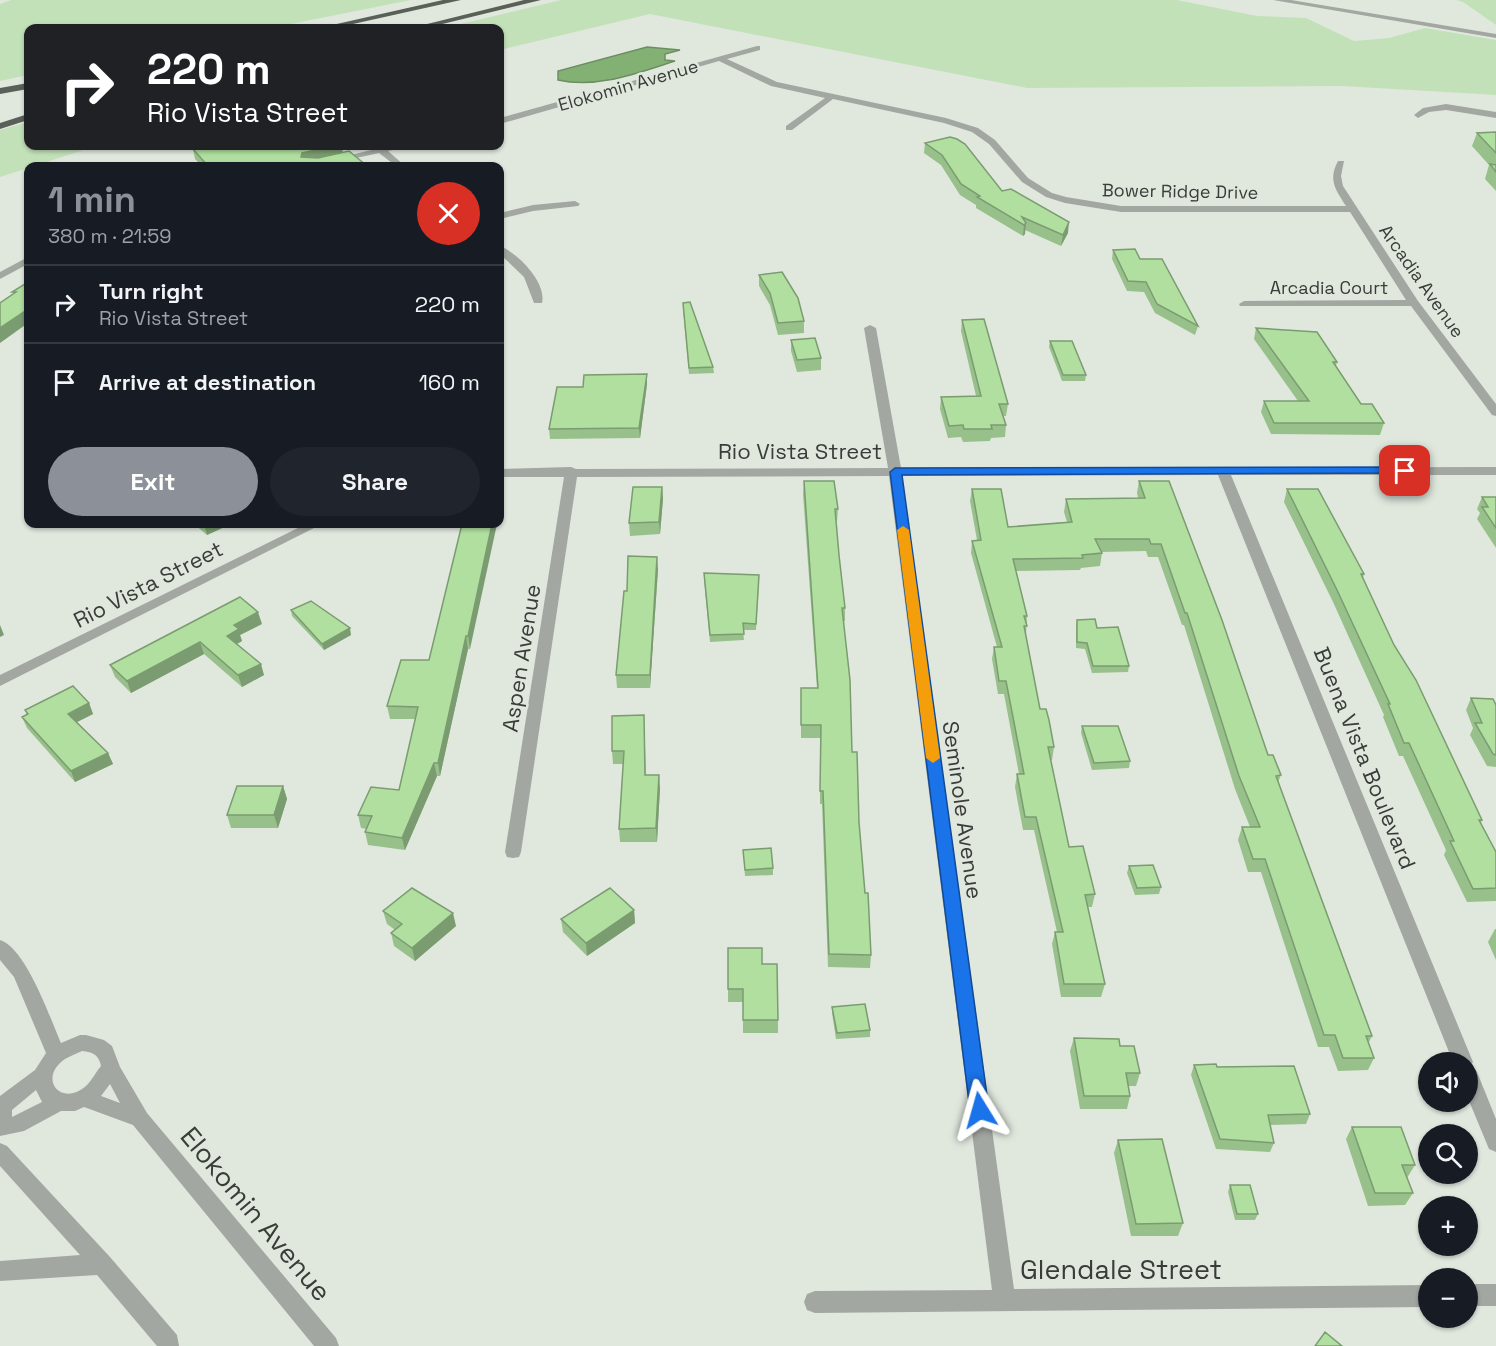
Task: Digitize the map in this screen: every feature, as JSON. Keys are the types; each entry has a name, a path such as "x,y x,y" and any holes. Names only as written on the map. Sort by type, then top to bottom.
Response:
{"highway":[{"path":"429,6 444,0"},
{"path":"343,24 456,0"},
{"path":"433,24 537,0"},
{"path":"0,91 24,87"},
{"path":"0,113 24,109"},
{"path":"0,126 24,118"}],"street":[{"path":"1277,0 1496,36"},
{"name":"Elokomin Avenue","path":"504,120 757,48"},
{"name":"Bower Ridge Drive","path":"720,59 774,84 946,121 975,130 993,142 1025,180 1035,188 1084,205 1121,209 1354,209"},
{"path":"789,128 831,97"},
{"path":"1418,115 1440,107 1496,115"},
{"path":"328,162 381,150 396,162"},
{"name":"Arcadia Avenue","path":"1341,163 1336,181 1414,303 1496,412"},
{"path":"504,215 533,208 575,204"},
{"path":"504,253 530,276 534,282 538,300"},
{"path":"0,276 24,262"},
{"name":"Arcadia Court","path":"1244,304 1414,303"},
{"name":"Seminole Avenue","path":"870,328 895,472 1004,1299"},
{"name":"Aspen Avenue","path":"513,852 571,471"},
{"name":"Buena Vista Boulevard","path":"1222,471 1459,1052"},
{"name":"Rio Vista Street","path":"504,473 1496,471"},
{"name":"Rio Vista Street","path":"0,681 307,528"},
{"path":"0,947 21,973 56,1052"},
{"path":"91,1043 101,1046 107,1053 111,1068 103,1081 83,1098 58,1103 18,1125 1,1126 2,1106 36,1078 39,1069 56,1052 67,1046 91,1043"},
{"name":"Elokomin Avenue","path":"111,1068 140,1119 328,1346"},
{"path":"36,1078 41,1095 58,1103"},
{"path":"83,1098 140,1119"},
{"path":"1478,1099 1496,1143"},
{"path":"0,1152 102,1264 169,1343"},
{"path":"0,1271 102,1264"},
{"path":"1478,1295 1496,1295"},
{"name":"Glendale Street","path":"815,1302 1418,1296"}],"shaded area":[{"path":"11,0 411,0 291,24 24,24 24,76 0,81 0,4"},
{"path":"561,0 1177,0 1257,16 1306,18 1354,41 1389,38 1425,28 1496,40 1496,95 1342,86 1027,88 650,14 504,49 504,24 461,24"},
{"path":"1456,0 1496,0 1496,25 1463,2"},
{"path":"647,47 680,50 665,54 665,60 675,61 617,78 587,83 558,80 558,71"},
{"path":"24,123 24,150 84,150 46,162 24,162 24,169 0,177 0,130"}],"building":[{"path":"1496,132 1496,153 1477,133"},
{"path":"950,137 965,144 1002,191 1011,189 1069,222 1063,235 1022,217 1026,223 1024,225 977,197 980,196 961,184 942,155 925,143"},
{"path":"194,150 316,150 302,153 301,157 318,158 349,151 362,162 204,162"},
{"path":"1135,249 1140,259 1162,259 1198,326 1157,304 1146,282 1128,281 1113,250"},
{"path":"782,272 798,298 804,321 778,323 770,293 759,275"},
{"path":"24,284 24,312 0,328 0,303 16,292 12,292"},
{"path":"690,302 713,367 689,368 683,303"},
{"path":"984,319 1008,404 999,404 1006,425 991,425 992,429 964,429 963,425 949,426 941,397 981,396 962,320"},
{"path":"1256,328 1317,332 1337,362 1333,362 1361,404 1372,404 1384,423 1274,423 1264,401 1309,401"},
{"path":"815,338 821,358 797,360 791,340"},
{"path":"1050,341 1072,341 1086,375 1063,375"},
{"path":"647,374 639,428 549,429 557,387 583,387 584,375"},
{"path":"804,481 834,481 838,509 835,509 845,608 842,608 850,680 852,752 857,752 859,822 865,893 868,893 871,955 829,954 823,791 820,791 821,725 801,725 801,688 818,688"},
{"path":"1139,481 1169,481 1222,620 1268,755 1273,755 1281,775 1276,776 1372,1036 1366,1036 1374,1058 1343,1058 1335,1035 1324,1035 1265,859 1253,859 1242,827 1260,827 1239,776 1187,613 1185,613 1161,544 1151,544 1149,539 1095,539 1102,553 1082,555 1083,558 1013,559 1027,616 1024,616 1027,626 1024,626 1040,709 1046,709 1049,720 1054,747 1048,747 1069,847 1083,846 1095,894 1085,895 1105,984 1064,984 1055,932 1063,932 1036,817 1025,817 1017,774 1024,774 1006,681 999,681 994,647 1002,647 972,541 981,540 972,489 1001,489 1008,527 1072,522 1066,499 1145,498"},
{"path":"633,487 662,487 659,522 629,523"},
{"path":"1287,489 1318,489 1364,574 1361,574 1394,645 1416,680 1482,820 1479,820 1496,852 1496,888 1473,889 1450,841 1454,841 1409,743 1404,743 1388,704 1390,704"},
{"path":"1482,497 1496,497 1496,528 1482,507 1488,507"},
{"path":"461,528 491,528 438,763 434,763 402,838 365,832 372,816 358,815 371,787 399,790 418,707 387,706 401,660 429,660"},
{"path":"628,556 657,557 650,675 616,675 624,591 627,591"},
{"path":"704,573 759,575 756,624 743,623 744,634 710,635"},
{"path":"240,597 258,612 234,625 239,629 227,636 261,664 238,675 200,642 127,681 110,665"},
{"path":"311,601 350,628 322,644 291,610"},
{"path":"1095,619 1097,628 1118,627 1129,666 1093,666 1087,643 1077,642 1077,620"},
{"path":"73,686 89,703 68,714 108,753 71,771 22,717 28,714 25,710"},
{"path":"1471,698 1493,699 1496,705 1496,755 1493,754 1475,723 1482,723"},
{"path":"644,715 645,775 659,775 656,828 619,829 624,751 612,751 612,716"},
{"path":"1082,726 1118,726 1130,761 1094,763"},
{"path":"237,786 283,786 274,815 227,815"},
{"path":"771,848 773,868 745,870 743,850"},
{"path":"1153,865 1161,887 1137,888 1129,866"},
{"path":"412,888 453,913 412,948 391,933 402,924 383,911"},
{"path":"610,888 634,910 586,943 561,919"},
{"path":"728,948 762,948 762,964 777,964 778,1020 743,1020 743,989 728,989"},
{"path":"865,1004 870,1030 837,1033 832,1007"},
{"path":"1074,1038 1119,1039 1120,1046 1134,1046 1140,1073 1126,1073 1130,1096 1084,1096"},
{"path":"1216,1064 1217,1067 1294,1066 1310,1114 1268,1115 1274,1143 1220,1139 1194,1065"},
{"path":"1352,1127 1401,1127 1415,1165 1402,1165 1413,1193 1375,1193"},
{"path":"1162,1139 1183,1223 1136,1224 1118,1140"},
{"path":"1230,1185 1250,1185 1258,1214 1237,1214"},
{"path":"1325,1332 1342,1346 1315,1346"}],"slow traffic":[{"path":"903,530 933,758"}],"route":[{"path":"980,1110 895,472 1405,471"}]}
